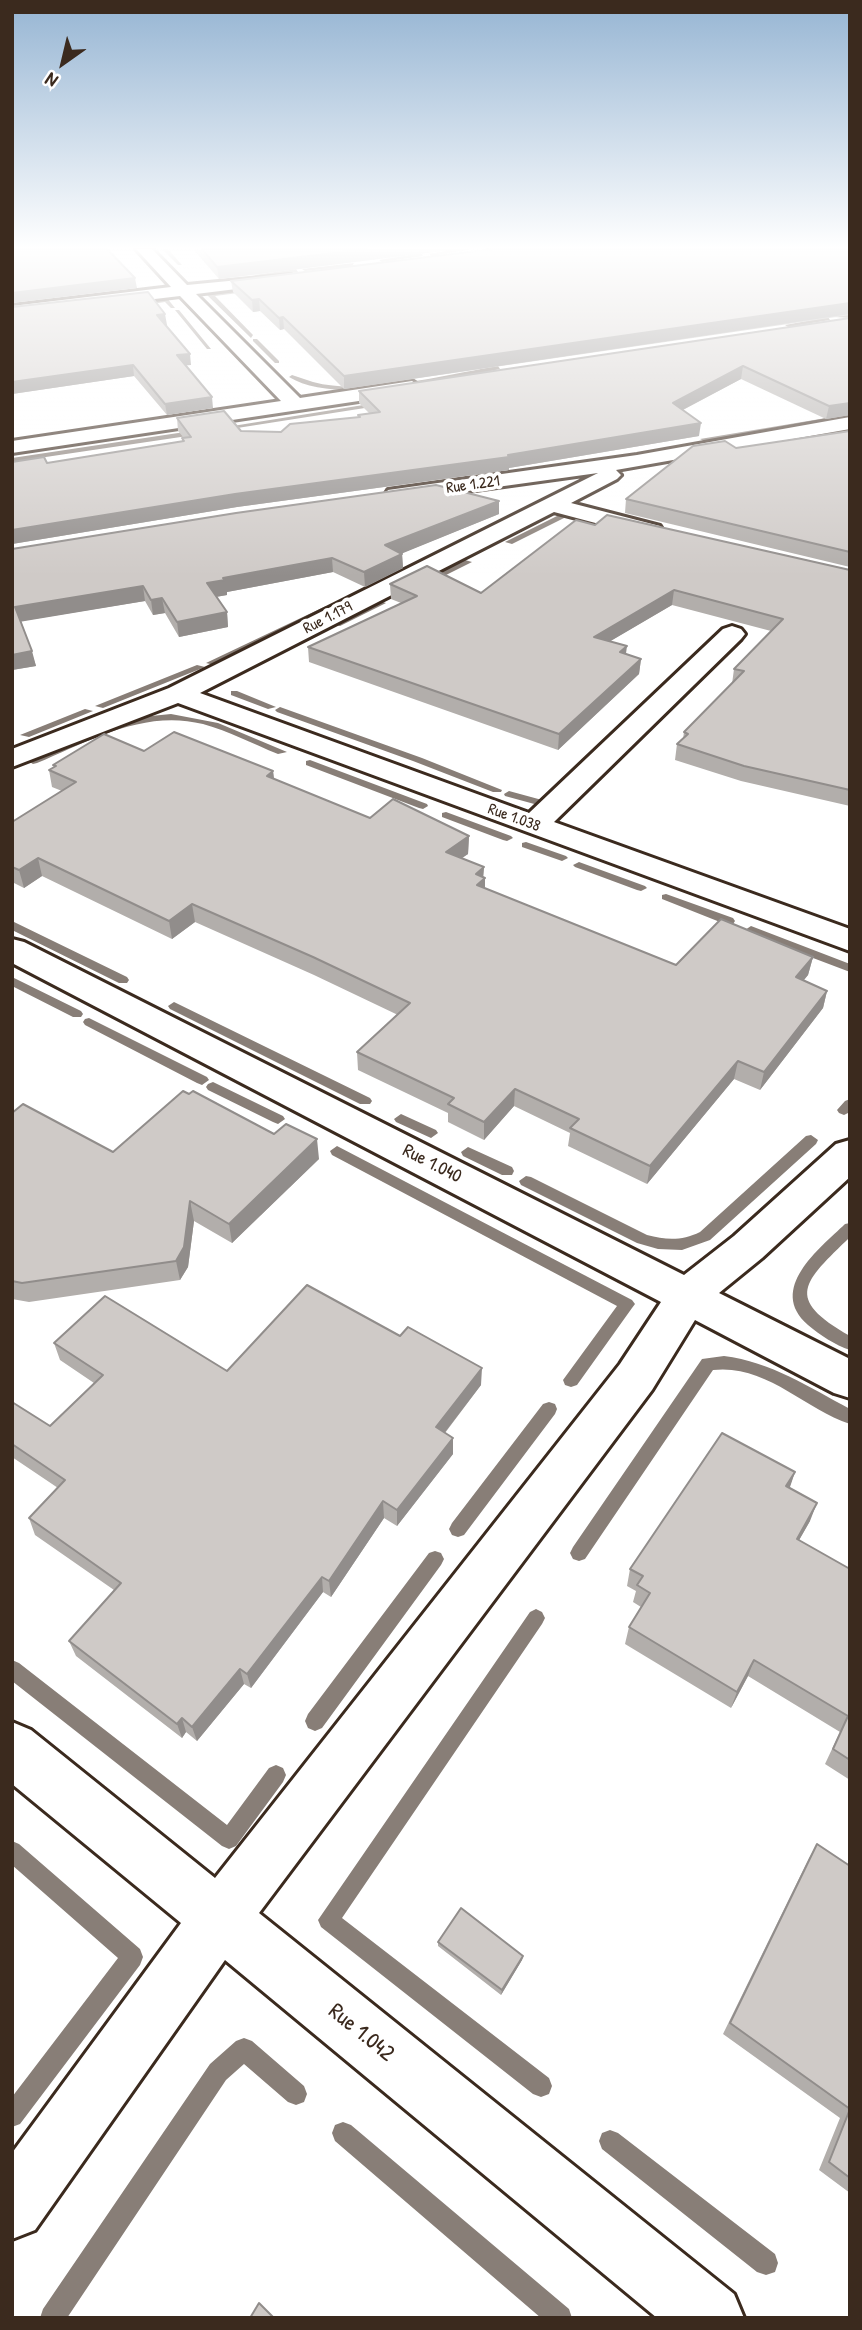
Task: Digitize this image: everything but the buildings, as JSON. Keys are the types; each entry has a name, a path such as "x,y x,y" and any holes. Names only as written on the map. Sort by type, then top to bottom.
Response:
{"street":[{"path":"250,358 295,404"},
{"path":"12,447 432,384"},
{"name":"Rue 1.221","path":"375,498 637,461 850,423"},
{"name":"Rue 1.179","path":"12,759 178,694 637,461"},
{"path":"553,505 671,536"},
{"path":"533,825 732,634"},
{"name":"Rue 1.038","path":"178,694 850,941"},
{"name":"Rue 1.040","path":"12,949 850,1380"},
{"path":"12,2207 220,1918 636,1377 688,1295 748,1247 850,1154"},
{"name":"Rue 1.042","path":"12,1749 710,2318"}],"waterway":[{"path":"273,358 277,362"},
{"path":"292,377 337,388 364,388 498,368"},
{"path":"335,411 382,404"},
{"path":"218,429 334,411"},
{"path":"704,439 850,416"},
{"path":"12,460 198,432"},
{"path":"509,542 562,517"},
{"path":"433,578 468,562"},
{"path":"337,624 382,603"},
{"path":"211,663 329,608"},
{"path":"100,706 200,667"},
{"path":"234,693 271,707"},
{"path":"280,710 412,758"},
{"path":"25,735 88,711"},
{"path":"33,761 110,729 171,717 214,725 282,752"},
{"path":"418,760 497,790"},
{"path":"310,763 423,806"},
{"path":"509,794 538,802"},
{"path":"446,815 507,838"},
{"path":"526,845 562,858"},
{"path":"579,865 641,888"},
{"path":"666,897 729,921"},
{"path":"12,925 123,980"},
{"path":"751,930 850,968"},
{"path":"12,981 77,1014"},
{"path":"174,1006 365,1101"},
{"path":"89,1022 202,1080"},
{"path":"213,1087 278,1119"},
{"path":"844,1110 850,1104"},
{"path":"401,1119 431,1133"},
{"path":"526,1181 642,1239 666,1245 690,1243 705,1236 811,1140"},
{"path":"337,1151 627,1304 571,1380"},
{"path":"468,1152 507,1171"},
{"path":"850,1228 817,1261 806,1275 800,1289 800,1302 808,1315 824,1329 850,1344"},
{"path":"579,1553 708,1364 724,1362 761,1370 850,1417"},
{"path":"458,1529 549,1409"},
{"path":"315,1721 435,1559"},
{"path":"536,1618 328,1920 541,2086"},
{"path":"12,1669 229,1839 276,1775"},
{"path":"12,1851 132,1957 12,2116"},
{"path":"52,2318 218,2072 244,2049 296,2094"},
{"path":"343,2133 560,2318"},
{"path":"610,2141 766,2263"}]}
